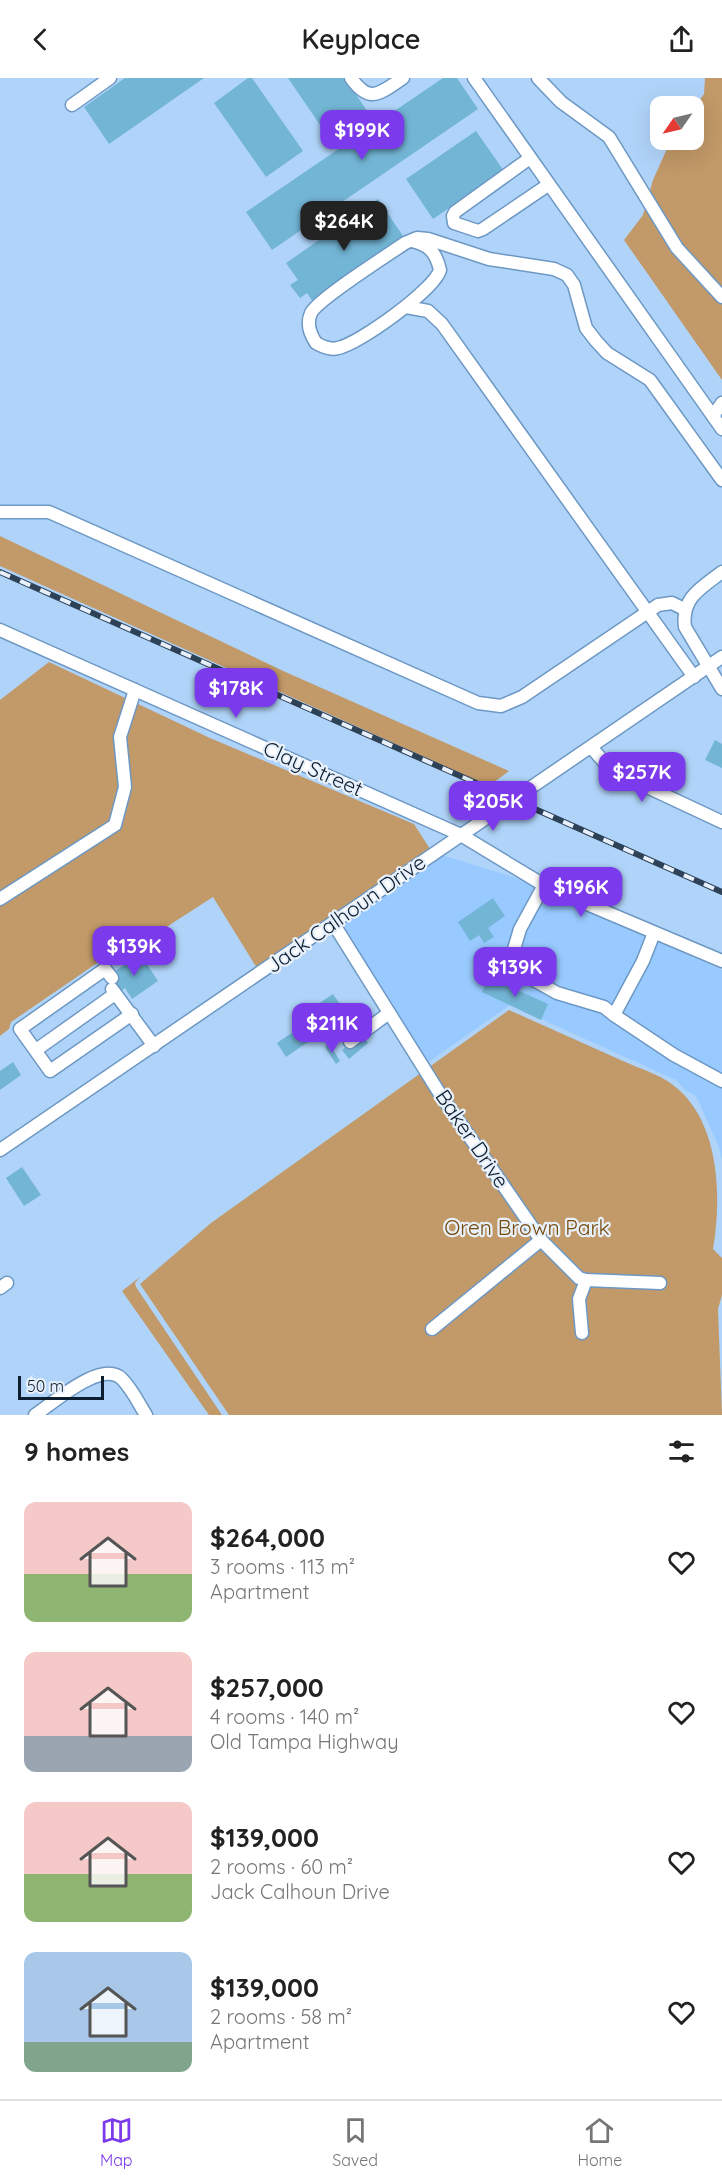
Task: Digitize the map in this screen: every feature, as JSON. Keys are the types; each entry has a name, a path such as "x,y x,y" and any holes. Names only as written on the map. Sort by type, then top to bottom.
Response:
{"street":[{"path":"72,105 110,78"},
{"path":"351,78 361,91 370,95 379,94 403,78"},
{"path":"474,78 722,429"},
{"path":"538,78 561,102 609,137 677,249 722,297"},
{"path":"530,158 455,212 454,223 478,231 483,229 548,185"},
{"path":"412,241 429,248 434,253 440,270 435,281 406,307 338,349 316,344 309,332 309,321 318,304 412,241 428,239 489,259 554,269 567,275 574,285 586,328 596,341 607,353 650,380 722,480"},
{"path":"406,307 428,311 442,324 694,677"},
{"path":"713,416 722,403"},
{"path":"0,512 49,512 478,703 501,706 522,697 665,603 684,609"},
{"path":"722,572 694,593 684,609 685,627 722,689"},
{"name":"Clay Street","path":"0,630 460,835 544,885 722,961"},
{"name":"Jack Calhoun Drive","path":"0,1150 722,657"},
{"path":"0,899 115,825 125,787 120,737 135,690"},
{"path":"591,747 611,770 722,822"},
{"path":"544,885 520,929 509,966 557,993 604,1007 674,1055 722,1081"},
{"name":"Baker Drive","path":"333,923 440,1094 541,1240 579,1278 585,1281"},
{"path":"614,1015 654,933"},
{"path":"112,978 105,969 20,1029 50,1071 123,1001"},
{"path":"98,973 123,1001 154,1046"},
{"path":"36,1050 123,1001"},
{"path":"350,1042 389,1013"},
{"path":"432,1329 541,1240"},
{"path":"582,1334 579,1299 585,1281 660,1283"},
{"path":"35,1415 89,1378 105,1372 121,1378 146,1415"}],"shaded area":[{"path":"442,855 513,877 722,970 722,1160 719,1147 696,1096 686,1091 676,1080 510,1005 427,1063 337,927"}],"green space":[{"path":"705,78 722,78 722,380 624,240 643,215 653,180 666,150 704,150"},
{"path":"0,536 281,670 509,771 489,786 0,566"},
{"path":"49,662 210,738 414,824 430,849 257,968 213,897 151,937 146,933 141,933 11,1022 9,1029 0,1036 0,700"},
{"name":"Oren Brown Park","path":"509,1010 661,1078 673,1085 689,1100 700,1118 709,1139 717,1183 713,1249 722,1258 722,1295 718,1309 722,1415 229,1415 140,1284 211,1223"},
{"path":"140,1277 135,1283 136,1287 222,1415 209,1415 122,1291"}],"building":[{"path":"125,78 204,78 109,144 84,107"},
{"path":"248,78 252,78 303,151 266,177 214,103"},
{"path":"288,78 345,78 371,117 333,144"},
{"path":"443,78 457,78 478,109 272,250 246,212"},
{"path":"476,131 504,171 433,219 406,179"},
{"path":"378,199 405,239 313,302 307,293 300,298 290,285 298,280 286,263"},
{"path":"715,740 722,744 722,768 705,760"},
{"path":"493,898 505,916 488,928 494,937 484,943 479,935 470,941 458,922"},
{"path":"140,954 158,981 132,999 125,988 118,993 109,980 114,972"},
{"path":"489,977 548,1004 541,1020 482,992"},
{"path":"333,994 344,1010 326,1022 315,1006"},
{"path":"299,1028 308,1042 286,1057 277,1043"},
{"path":"363,1035 368,1043 349,1059 342,1050"},
{"path":"329,1043 340,1061 336,1064 325,1047"},
{"path":"13,1062 21,1075 0,1090 0,1071"},
{"path":"22,1167 41,1195 24,1206 6,1178"}],"railway":[{"path":"0,572 722,892"}]}
